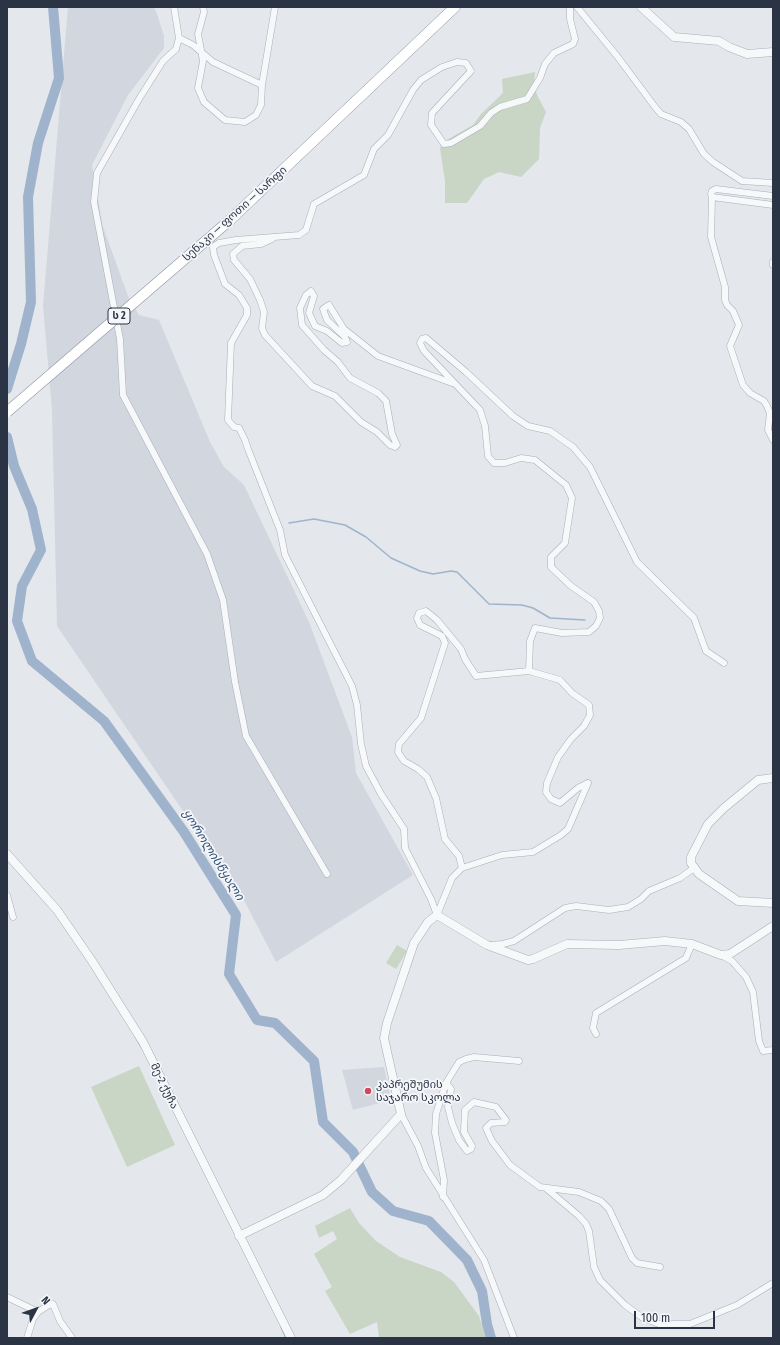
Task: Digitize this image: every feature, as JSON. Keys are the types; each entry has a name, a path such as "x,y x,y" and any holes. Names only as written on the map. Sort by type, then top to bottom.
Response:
{"highway":[{"name":"სენაკი — ფოთი — სარფი","path":"7,412 230,220 420,42 455,7"}],"street":[{"path":"174,7 180,38 176,49 163,61 139,99 98,173 94,202 120,339 123,396 209,560 223,600 235,682 246,736 327,874"},
{"path":"203,7 204,12 198,34 203,61 198,88 204,102 225,120 245,122 256,115 261,105 262,85 275,7"},
{"path":"570,7 570,19 575,39 573,44 554,53 545,64 540,78 527,99 500,107 491,113 480,126 452,143 444,144 431,125 432,113 470,71 466,63 457,62 442,67 420,80 388,135 374,149 364,175 314,204 306,230 300,235 236,240 219,243 213,247 214,255 225,284 239,296 247,308 247,315 231,343 228,420 234,427 239,428 245,440 280,530 285,555 352,686 357,704 361,744 366,766 381,794 404,829 405,848 431,899 437,915 487,945 528,960 567,944 620,945 665,941 692,944 721,955 732,961 746,978 753,992 759,1041 763,1051 773,1050"},
{"path":"577,7 617,56 661,114 680,122 689,129 704,154 713,162 742,181 773,183"},
{"path":"641,7 674,37 719,40 729,47 747,54 773,52"},
{"path":"180,38 213,62 262,85"},
{"path":"773,196 716,189 712,191 710,237 725,287 724,300 733,311 739,325 730,346 743,385 750,393 764,401 767,406 770,413 768,430 773,440"},
{"path":"712,197 773,205"},
{"path":"275,237 261,244 242,246 233,254 234,260 250,279 260,300 264,312 262,328 265,335 312,386 335,396 361,422 377,432 390,445 397,445 392,434 386,401 378,393 350,378 338,362 324,350 302,325 300,308 306,295 311,292 314,296 309,312 315,326 327,331 342,343 347,342 345,337 327,320 323,309 329,305 344,329 378,356 453,383"},
{"path":"529,671 530,641 535,628 562,633 588,632 596,626 600,618 599,611 594,602 565,581 551,567 551,557 565,543 572,498 566,485 535,460 521,458 505,463 494,463 488,456 485,426 480,410 424,351 420,343 426,338 466,372 513,416 528,426 550,431 573,447 590,467 636,562 694,618 706,651 724,663"},
{"path":"462,868 459,856 445,839 436,798 427,777 418,769 404,761 398,752 399,744 421,718 445,643 442,636 420,626 417,618 419,613 426,611 437,620 461,649 465,659 476,676 529,671 560,680 572,694 589,705 590,715 584,726 571,739 558,757 547,783 546,792 551,799 560,803 578,788 588,783 568,829 557,838 533,852 502,854 462,868 452,878 437,915 428,922 414,943 398,995 387,1023 384,1038 385,1049 401,1114 418,1146 426,1168 484,1260 514,1338"},
{"path":"773,778 758,780 724,808 708,824 691,857 691,862 699,874 708,882 738,901 773,903"},
{"name":"მე-2 ქუჩა","path":"8,856 56,910 92,961 143,1042 291,1338"},
{"path":"487,945 503,944 514,941 565,908 576,906 609,910 628,906 641,899 649,891 680,878 694,868"},
{"path":"7,895 13,916"},
{"path":"721,955 730,954 773,926"},
{"path":"596,1034 593,1028 596,1013 686,958 692,944"},
{"path":"443,1197 444,1180 435,1133 436,1114 446,1083 459,1062 466,1058 474,1057 519,1061"},
{"path":"446,1083 451,1089 448,1107 452,1123 459,1140 467,1151 471,1149 472,1146 464,1132 465,1110 474,1102 496,1106 506,1120 504,1122 491,1122 487,1125 492,1141 510,1165 523,1176 547,1189 579,1216 586,1224 589,1231 594,1267 600,1280 625,1305 643,1318 659,1324 690,1324 737,1305 773,1283"},
{"path":"239,1236 322,1195 341,1180 369,1151 401,1114"},
{"path":"547,1189 579,1192 601,1201 609,1209 632,1258 637,1262 660,1267"},
{"path":"7,1297 38,1312"},
{"path":"28,1338 33,1318 38,1312 53,1304 60,1321 72,1338"}],"shaded area":[{"path":"68,7 154,7 157,14 164,36 164,48 128,95 92,165 103,227 128,296 139,315 159,320 210,442 224,467 244,485 309,622 352,737 356,773 413,875 276,962 245,902 57,626 52,409 43,306"},
{"name":"კაპრეშუმის საჯარო სკოლა","path":"384,1067 391,1100 353,1110 342,1070"}],"green space":[{"path":"535,72 534,84 537,95 546,112 540,128 539,159 521,177 499,172 484,179 467,203 445,203 445,181 440,148 445,141 473,125 481,114 503,93 502,79"},
{"path":"397,945 407,951 396,969 386,963"},
{"path":"139,1066 175,1145 127,1167 91,1087"},
{"path":"350,1208 359,1223 376,1241 400,1257 441,1272 454,1282 479,1316 486,1338 379,1338 377,1322 350,1334 325,1291 332,1287 314,1254 337,1239 333,1231 319,1238 315,1226"}],"waterway":[{"name":"ყოროლისწყალი","path":"7,389 21,344 31,302 28,197 38,143 59,78 53,7"},
{"name":"ყოროლისწყალი","path":"7,437 14,466 32,509 41,550 22,586 17,621 32,661 104,721 184,832 236,915 229,974 257,1020 275,1023 314,1061 323,1122 353,1152 372,1192 393,1211 429,1221 467,1260 482,1291 487,1324 491,1338"},
{"path":"289,523 314,519 345,525 366,537 391,558 420,571 433,574 451,571 457,572 489,604 522,605 533,608 550,618 585,620"},
{"path":"136,1038 142,1048"},
{"path":"281,1327 286,1338"}],"place":[{"name":"კაპრეშუმის საჯარო სკოლა","path":"368,1091"}]}
